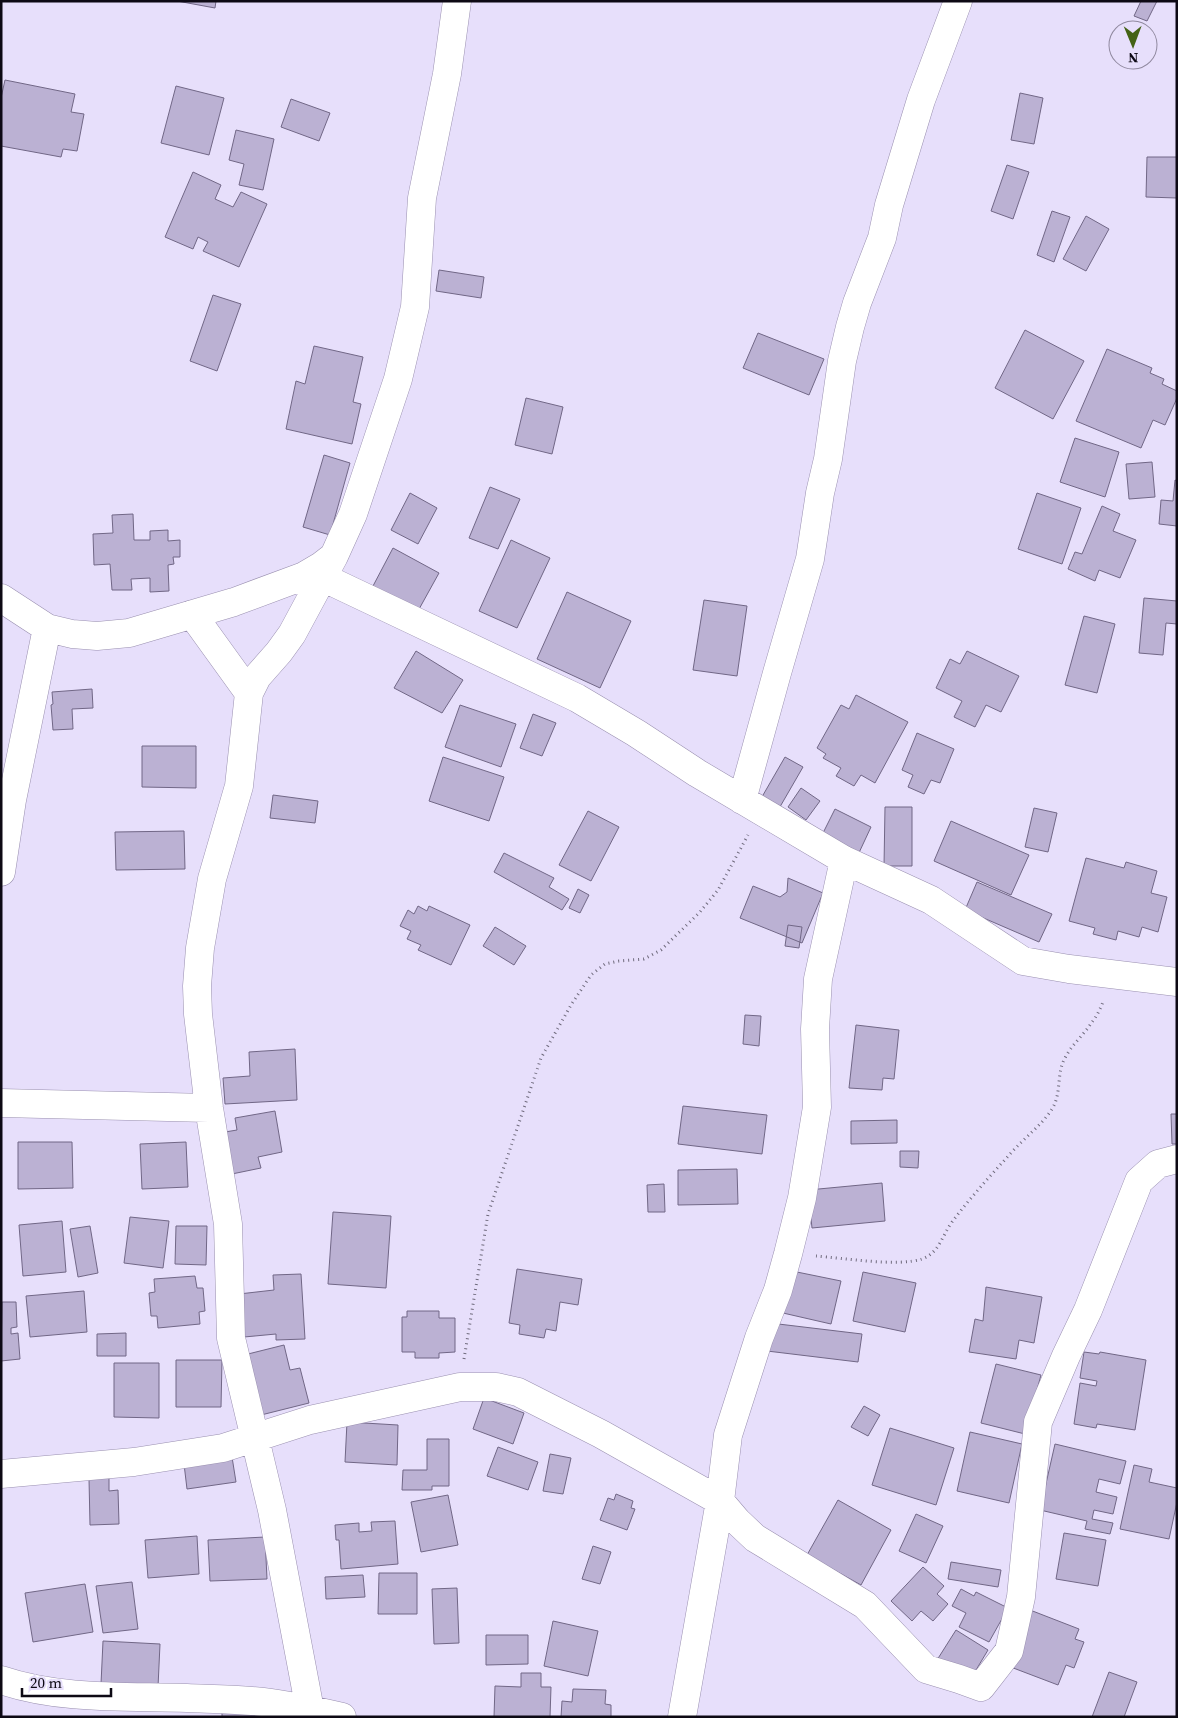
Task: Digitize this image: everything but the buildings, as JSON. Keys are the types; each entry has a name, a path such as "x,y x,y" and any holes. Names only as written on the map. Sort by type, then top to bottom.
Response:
{"street":[{"path":"309,1714 272,1510 231,1338 228,1224 209,1108 198,1014 200,948 212,879 239,786 249,693 257,677 292,634 353,514 398,379 415,307 422,198 445,82 457,1"},
{"path":"752,805 777,673 810,559 820,494 828,459 842,361 850,327 857,303 882,238 891,196 921,100 958,1"},
{"path":"1,598 47,628 72,634 97,636 129,633 234,602 304,576 321,566 328,566 577,698 636,733 697,773 844,860 931,900 1023,961 1177,982"},
{"path":"192,614 225,657 249,693"},
{"path":"1,872 12,800 47,628"},
{"path":"682,1717 720,1501 728,1436 758,1338 778,1290 802,1198 816,1107 815,1029 818,979 844,860"},
{"path":"1,1103 209,1108"},
{"path":"1,1474 134,1462 223,1448 310,1420 460,1387 496,1387 518,1392 601,1434 720,1501 755,1538 865,1605 926,1669 981,1687 1009,1651 1021,1597 1038,1422 1088,1310 1139,1181 1158,1164 1177,1159"},
{"path":"1,1680 21,1687 75,1694 262,1702 309,1714 342,1717"}],"path":[{"path":"460,1387 488,1214 540,1058 571,1005 597,969 605,964 618,961 644,959 661,950 700,912 718,890 752,805"},
{"path":"788,1254 903,1263 923,1259 936,1251 951,1224 979,1189 1012,1151 1036,1130 1052,1110 1057,1100 1059,1072 1064,1058 1093,1021 1117,975"}]}
